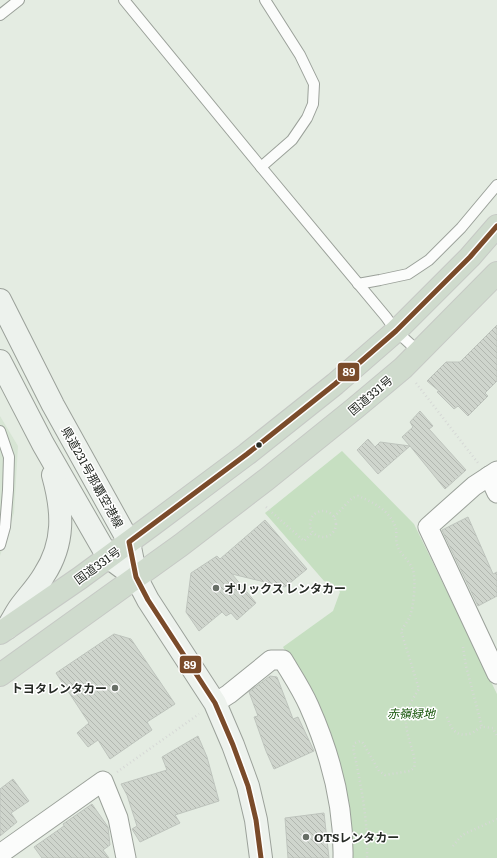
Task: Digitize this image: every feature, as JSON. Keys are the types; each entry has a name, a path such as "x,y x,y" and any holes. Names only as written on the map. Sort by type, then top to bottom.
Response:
{"highway":[{"name":"国道331号","path":"4,631 80,578 247,454 335,384 396,331 470,257 497,226"},
{"name":"国道331号","path":"0,675 181,545 267,479 384,383 419,352 497,273"}],"main road":[{"name":"県道231号那覇空港線","path":"0,300 53,405 129,542 136,577"},
{"path":"0,361 43,444 108,557 136,577 151,605 215,702 248,786 256,820 261,858"},
{"path":"4,631 44,576 52,561 59,541 61,515 60,502 43,444"}],"street":[{"path":"497,493 493,474 474,486 428,527 497,674"},
{"path":"215,702 229,694 271,660 283,660 308,705 332,770 344,840 344,858"},
{"path":"0,854 103,781 118,818 126,858"}],"lane":[{"path":"0,15 19,0"},
{"path":"124,0 396,331 419,352"},
{"path":"261,167 292,140 307,118 313,104 314,84 300,55 265,0"},
{"path":"358,284 408,274 429,260 461,228 497,185"},
{"path":"0,431 9,457 5,527 0,545"}],"path":[{"path":"416,382 493,474"},
{"path":"334,517 352,498 358,496 384,510 392,519 396,528 397,546 413,568 414,575 412,609 410,617 401,631 419,689 413,698 405,718 415,762 414,768 385,775 379,771 363,743 360,741 355,743 353,748 365,809 367,858"},
{"path":"266,506 304,541 313,532"},
{"path":"324,511 328,512 334,517 336,525 335,529 329,535 321,536 313,532 310,524 311,520 316,514 324,511"},
{"path":"470,618 464,626 463,650 482,727"},
{"path":"103,781 215,702"},
{"path":"447,717 455,732 462,735 473,732 482,727 493,728 497,737"},
{"path":"453,846 462,835 497,819"}],"shaded area":[{"path":"0,416 18,446 14,513 0,556"}],"green space":[{"name":"赤嶺緑地","path":"342,451 414,524 497,694 497,858 350,858 322,713 283,647 333,611 340,592 332,583 324,581 265,513"}],"building":[{"path":"497,325 497,381 485,393 488,396 468,416 458,406 454,409 437,392 439,391 427,381 446,362 460,362"},
{"path":"420,411 433,426 429,429 466,470 445,489 402,437 413,427 410,422"},
{"path":"368,439 375,447 380,442 410,446 378,474 357,450"},
{"path":"468,517 493,574 497,572 497,596 478,606 442,530"},
{"path":"265,520 307,569 285,587 232,574 256,603 237,620 231,613 226,616 222,612 199,631 186,612 191,573 217,556 220,559"},
{"name":"トヨタレンタカー","path":"114,634 131,639 175,704 147,722 152,730 110,759 98,740 88,747 77,733 89,723 56,673"},
{"path":"270,676 277,677 293,719 298,717 314,751 274,769 254,717 258,716 249,692"},
{"path":"198,736 207,757 219,801 175,815 180,823 140,842 132,829 137,826 127,795 121,784 167,770 162,757"},
{"path":"13,779 29,801 11,813 17,822 0,836 0,789"},
{"path":"92,804 108,827 110,845 103,850 109,858 42,858 34,847 64,826 63,824"},
{"name":"OTSレンタカー","path":"324,813 329,858 288,858 285,818"}],"transit line":[{"name":"89","path":"261,858 256,820 248,786 233,745 215,703 148,600 136,577 129,542 247,454 335,384 396,331 470,257 497,226"}],"place":[{"name":"オリックス レンタカー","path":"216,588"},
{"name":"トヨタレンタカー","path":"115,688"},
{"name":"OTSレンタカー","path":"306,837"}]}
